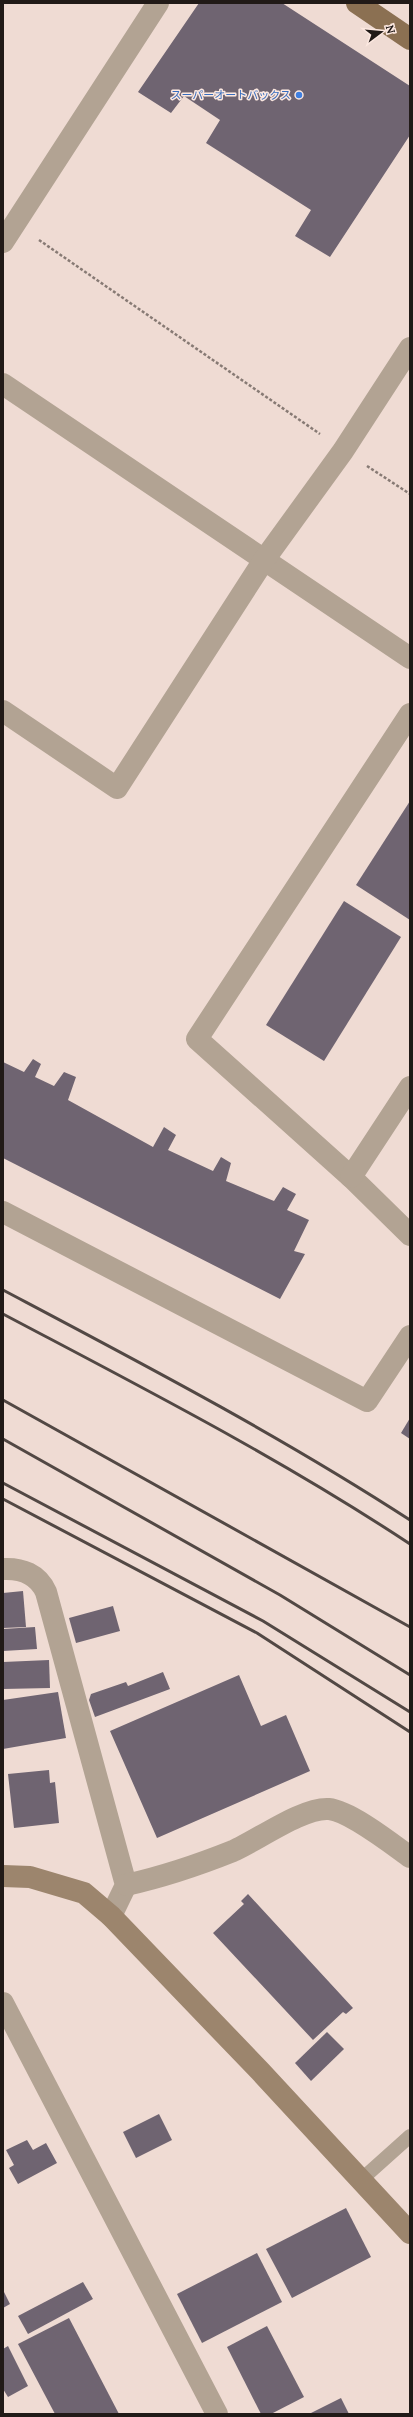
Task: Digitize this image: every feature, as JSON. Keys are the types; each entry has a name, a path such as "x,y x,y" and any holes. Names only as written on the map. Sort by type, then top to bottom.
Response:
{"main road":[{"path":"357,3 410,39"}],"street":[{"path":"3,242 158,3"},
{"path":"3,711 117,788 264,560 343,450 410,348"},
{"path":"3,384 410,658"},
{"path":"410,714 197,1039 351,1177 410,1235"},
{"path":"351,1177 410,1087"},
{"path":"3,1212 368,1401 410,1336"},
{"path":"3,1569 16,1568 30,1574 40,1582 46,1592 126,1885 111,1916"},
{"path":"126,1885 167,1874 233,1851 300,1817 320,1810 340,1812 410,1857"},
{"path":"3,1876 30,1877 84,1893 111,1916 362,2179 410,2233"},
{"path":"3,2003 217,2414"}],"lane":[{"path":"362,2179 410,2136"}],"path":[{"path":"15,224 343,450 410,494"}],"building":[{"path":"199,3 282,3 410,86 410,135 330,257 295,236 311,210 206,143 220,120 184,96 171,113 138,92"},
{"path":"410,801 410,920 356,885"},
{"path":"344,901 401,937 324,1061 266,1025"},
{"path":"33,1059 41,1064 35,1077 54,1086 64,1072 76,1077 68,1100 153,1147 164,1127 176,1135 168,1150 213,1171 221,1157 231,1163 226,1181 274,1201 283,1187 296,1194 287,1210 309,1220 294,1251 305,1254 280,1299 3,1158 3,1062 24,1072"},
{"path":"410,1418 410,1439 401,1433"},
{"path":"23,1591 26,1627 3,1628 3,1593"},
{"path":"113,1606 120,1631 76,1643 69,1618"},
{"path":"35,1627 37,1649 3,1651 3,1629"},
{"path":"49,1660 50,1688 3,1689 3,1662"},
{"path":"163,1672 170,1689 95,1717 89,1700 91,1694 126,1682 128,1686"},
{"path":"239,1675 261,1726 286,1715 310,1771 157,1838 110,1731"},
{"path":"58,1692 66,1738 3,1749 3,1700"},
{"path":"49,1770 50,1783 55,1782 59,1823 14,1828 8,1774"},
{"path":"248,1894 353,2008 346,2014 343,2012 313,2040 213,1933 244,1904 241,1901"},
{"path":"327,2032 344,2049 311,2081 295,2063"},
{"path":"159,2114 172,2140 136,2158 123,2132"},
{"path":"27,2140 33,2150 46,2143 57,2163 18,2184 9,2168 14,2165 6,2150"},
{"path":"346,2208 371,2257 292,2298 266,2249"},
{"path":"257,2253 282,2302 202,2343 177,2294"},
{"path":"83,2282 93,2299 28,2334 18,2316"},
{"path":"3,2290 10,2304 3,2308"},
{"path":"69,2318 119,2414 55,2414 18,2344"},
{"path":"267,2326 304,2397 271,2414 261,2414 227,2347"},
{"path":"8,2346 28,2386 8,2397 3,2389 3,2349"},
{"path":"341,2398 349,2414 309,2414"}],"railway":[{"path":"3,1290 209,1400 311,1458 410,1520"},
{"path":"3,1314 210,1424 311,1482 410,1544"},
{"path":"3,1400 410,1627"},
{"path":"3,1439 280,1595 410,1675"},
{"path":"3,1483 263,1621 410,1712"},
{"path":"3,1499 257,1633 410,1732"}],"place":[{"name":"スーパーオートバックス","path":"299,95"}]}
